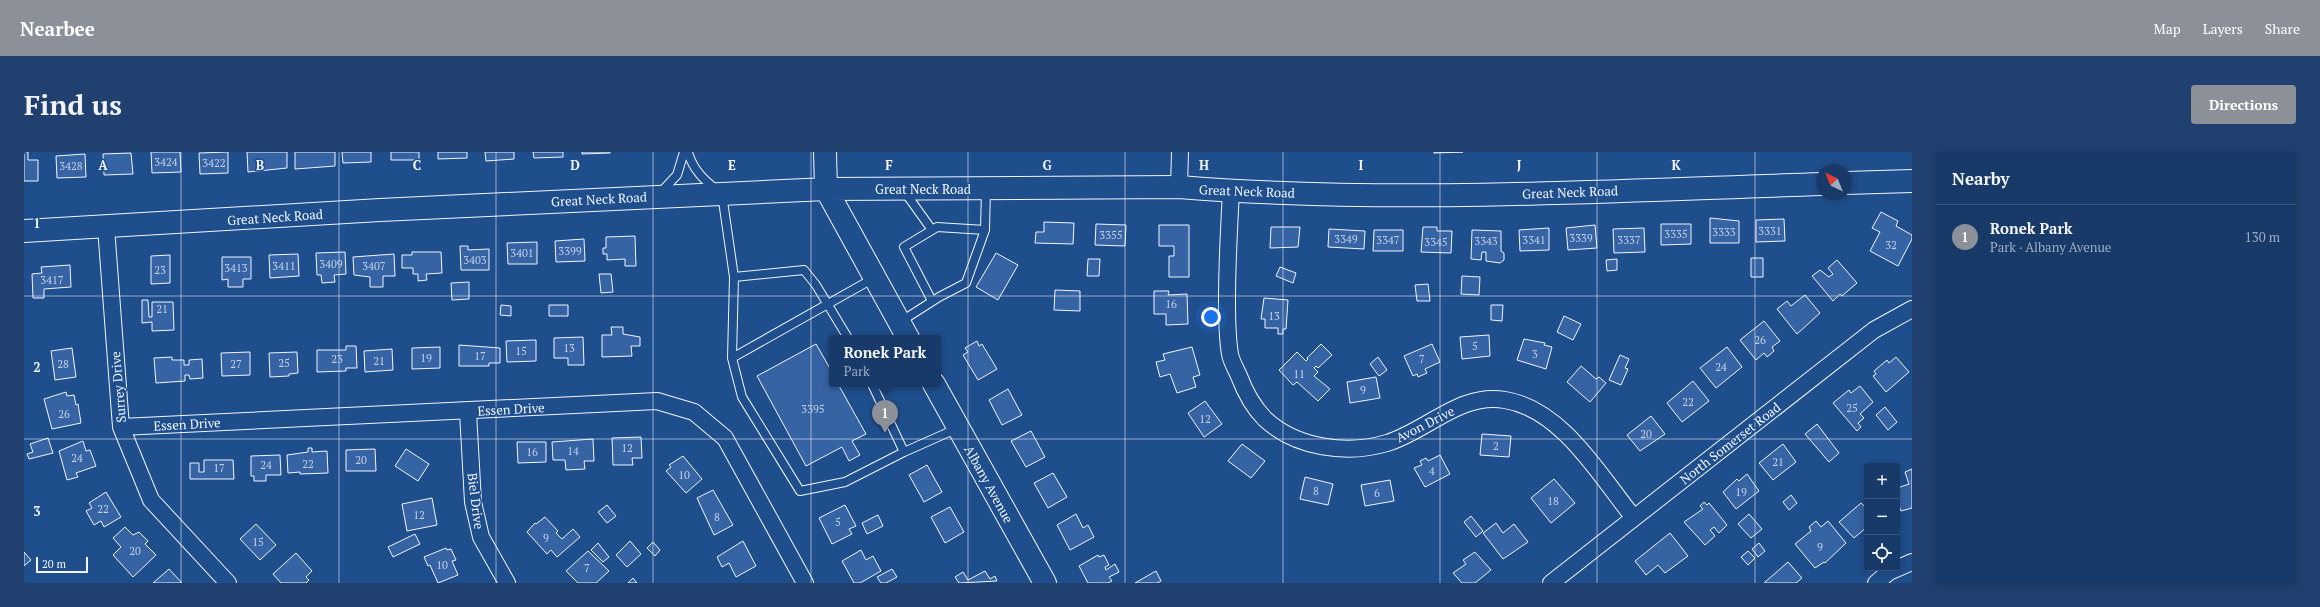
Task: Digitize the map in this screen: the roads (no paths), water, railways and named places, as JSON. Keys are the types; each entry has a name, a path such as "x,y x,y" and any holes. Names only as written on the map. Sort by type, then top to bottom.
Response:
{"main road":[{"path":"825,152 826,189 904,330"},
{"path":"1852,183 1912,181"},
{"name":"Great Neck Road","path":"24,231 380,210 826,189 1179,187 1231,191 1454,196 1816,184"},
{"name":"Albany Avenue","path":"936,387 1045,583"}],"street":[{"path":"1179,187 1180,152"},
{"name":"Avon Drive","path":"1231,191 1227,256 1230,355 1247,395 1266,419 1293,437 1317,446 1353,448 1386,444 1411,434 1449,411 1480,399 1505,400 1535,409 1561,428 1634,518"},
{"name":"Surrey Drive","path":"106,227 121,427 151,500 228,583"},
{"name":"North Somerset Road","path":"1551,583 1874,330 1912,309"},
{"name":"Essen Drive","path":"121,427 468,412 657,401 694,412 725,438 805,583"},
{"name":"Biel Drive","path":"468,412 474,502 481,537 507,583"},
{"path":"1876,583 1889,572 1912,562"}],"lane":[{"path":"656,197 677,175 684,152"},
{"path":"688,152 693,167 707,183 722,194 734,277 732,358 742,397 800,491 845,482 904,452 958,428"},
{"path":"904,330 932,301 966,284 985,230 986,188"},
{"path":"902,189 932,230"},
{"path":"932,301 904,247 937,227 985,230"},
{"path":"734,277 804,270 828,304 846,335"},
{"path":"732,358 875,278"},
{"path":"873,387 904,452"}],"place":[{"name":"Ronek Park","path":"885,433"}]}
